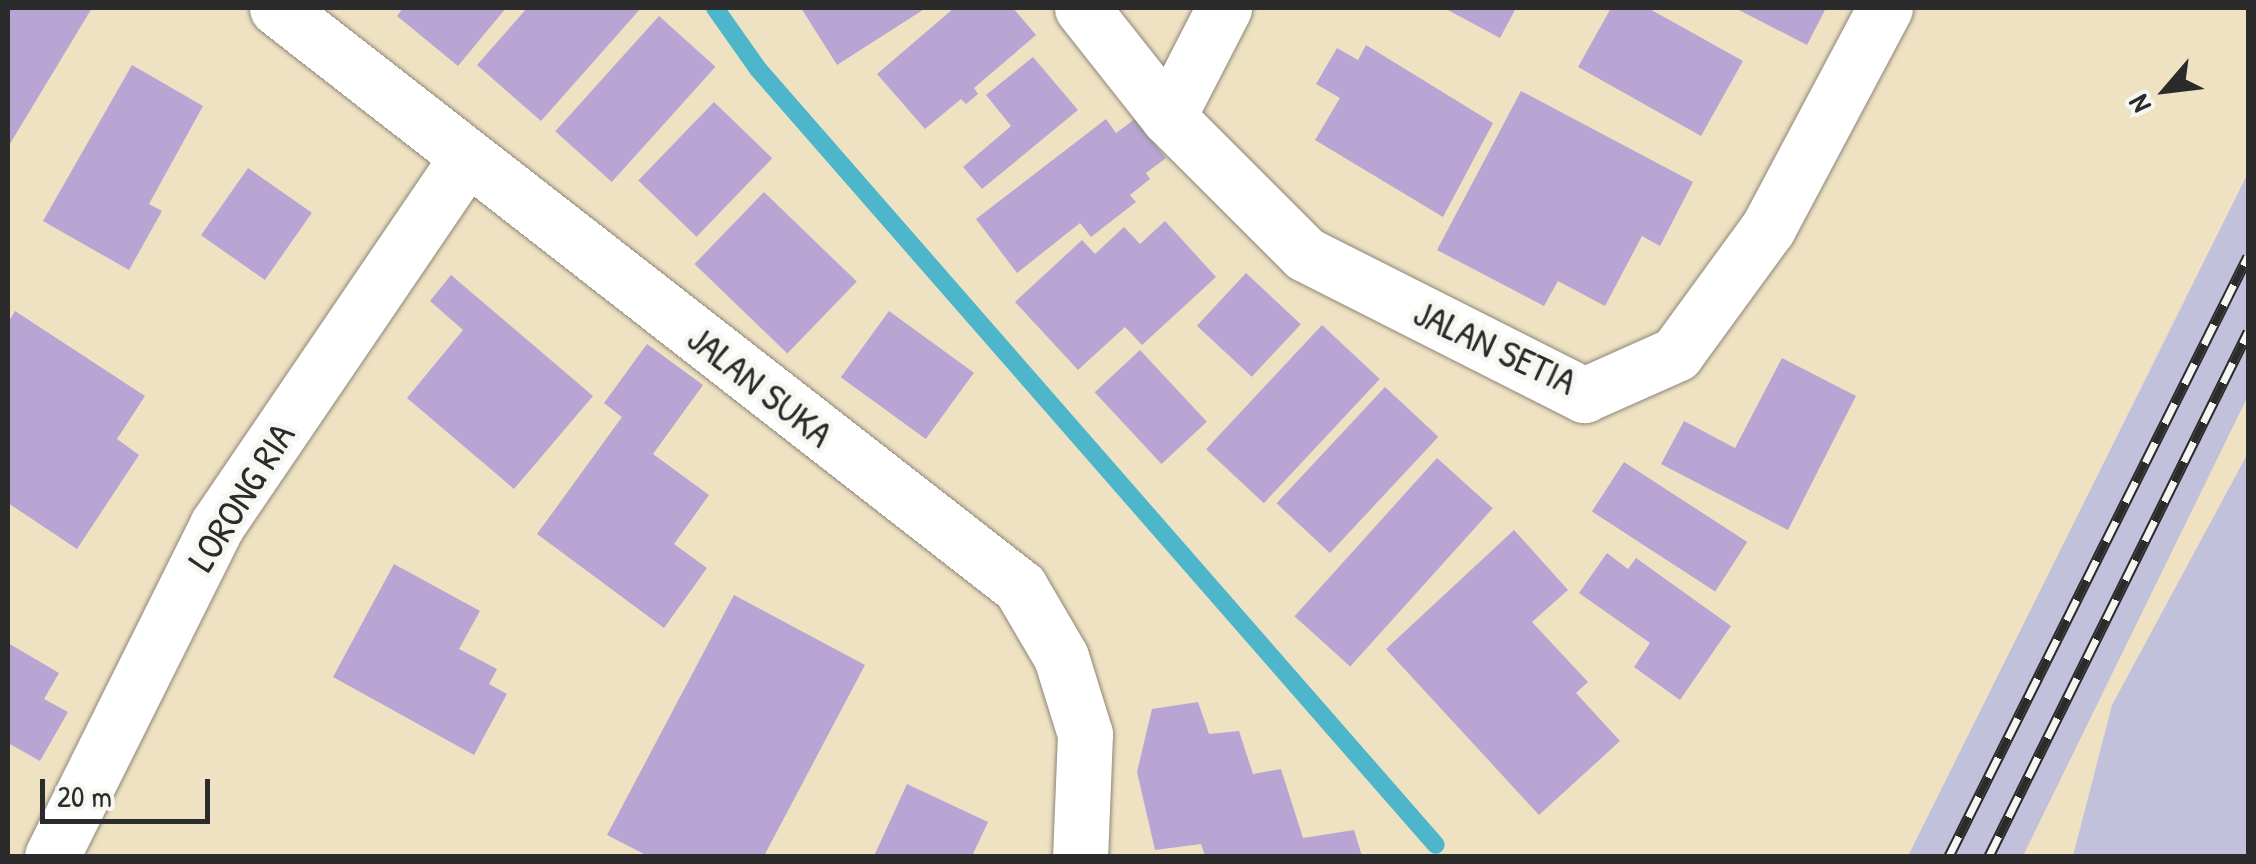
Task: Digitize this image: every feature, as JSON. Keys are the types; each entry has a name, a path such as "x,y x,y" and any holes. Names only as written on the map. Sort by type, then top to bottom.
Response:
{"street":[{"name":"JALAN SUKA","path":"277,8 1020,587 1061,657 1084,734 1080,856"},
{"name":"JALAN SETIA","path":"1082,8 1168,118 1305,254 1584,395 1676,354 1768,228 1885,8"},
{"path":"1168,118 1224,8"},
{"name":"LORONG RIA","path":"52,856 217,525 466,158"}],"shaded area":[{"path":"2248,173 2248,396 2023,856 1908,856"},
{"path":"2248,453 2248,856 2073,856 2112,705"}],"building":[{"path":"8,8 92,8 8,147"},
{"path":"403,8 506,8 458,66 397,16"},
{"path":"527,8 641,8 541,121 477,65"},
{"path":"801,8 926,8 837,65"},
{"path":"954,8 1013,8 1036,35 974,88 978,94 966,104 961,99 925,129 877,74"},
{"path":"1444,8 1516,8 1500,38"},
{"path":"1611,8 1648,8 1743,61 1701,136 1578,67"},
{"path":"1735,8 1826,8 1807,45"},
{"path":"659,16 715,67 612,182 555,131"},
{"path":"1366,45 1493,123 1443,217 1315,140 1340,98 1316,84 1337,48 1358,60"},
{"path":"1033,57 1078,110 982,189 963,167 1011,126 986,95"},
{"path":"132,65 203,106 149,204 162,211 129,270 43,221"},
{"path":"1521,91 1693,182 1660,246 1642,236 1605,306 1558,281 1544,306 1437,250"},
{"path":"714,102 772,158 697,237 638,180"},
{"path":"1106,119 1116,133 1135,119 1166,158 1146,173 1150,179 1130,195 1136,202 1091,237 1080,223 1017,273 976,219"},
{"path":"248,168 312,213 265,280 201,235"},
{"path":"764,192 857,282 787,354 695,264"},
{"path":"1165,221 1216,277 1142,345 1125,327 1078,370 1015,302 1082,240 1095,254 1124,227 1140,244"},
{"path":"1246,273 1301,324 1252,377 1197,326"},
{"path":"451,275 593,396 514,489 407,398 463,330 430,301"},
{"path":"15,311 145,396 117,439 139,455 77,549 8,503 8,323"},
{"path":"889,311 974,373 926,439 841,377"},
{"path":"1322,325 1380,379 1264,503 1206,449"},
{"path":"647,344 703,385 653,454 709,495 674,544 707,568 664,628 537,534 622,417 604,403"},
{"path":"1140,350 1207,422 1161,464 1095,392"},
{"path":"1782,358 1856,396 1788,530 1661,464 1684,421 1735,448"},
{"path":"1385,387 1438,437 1330,553 1277,503"},
{"path":"1437,458 1493,508 1350,666 1294,616"},
{"path":"1624,462 1747,542 1715,592 1592,511"},
{"path":"1514,530 1568,590 1532,622 1588,682 1576,693 1620,741 1539,815 1386,649"},
{"path":"1607,553 1628,569 1636,558 1731,626 1680,700 1634,667 1650,643 1579,593"},
{"path":"394,564 480,611 459,649 497,669 489,684 507,694 474,755 333,677"},
{"path":"734,595 865,665 764,856 648,856 607,835"},
{"path":"8,643 59,673 44,699 68,712 40,761 8,743"},
{"path":"1198,702 1209,734 1239,731 1253,774 1281,769 1303,838 1354,830 1362,856 1205,856 1201,844 1155,850 1137,772 1152,709"},
{"path":"907,784 988,822 972,856 874,856"}],"waterway":[{"path":"715,8 758,69 1436,845"}],"railway":[{"path":"1949,856 2248,256"},
{"path":"1989,856 2248,332"}]}
